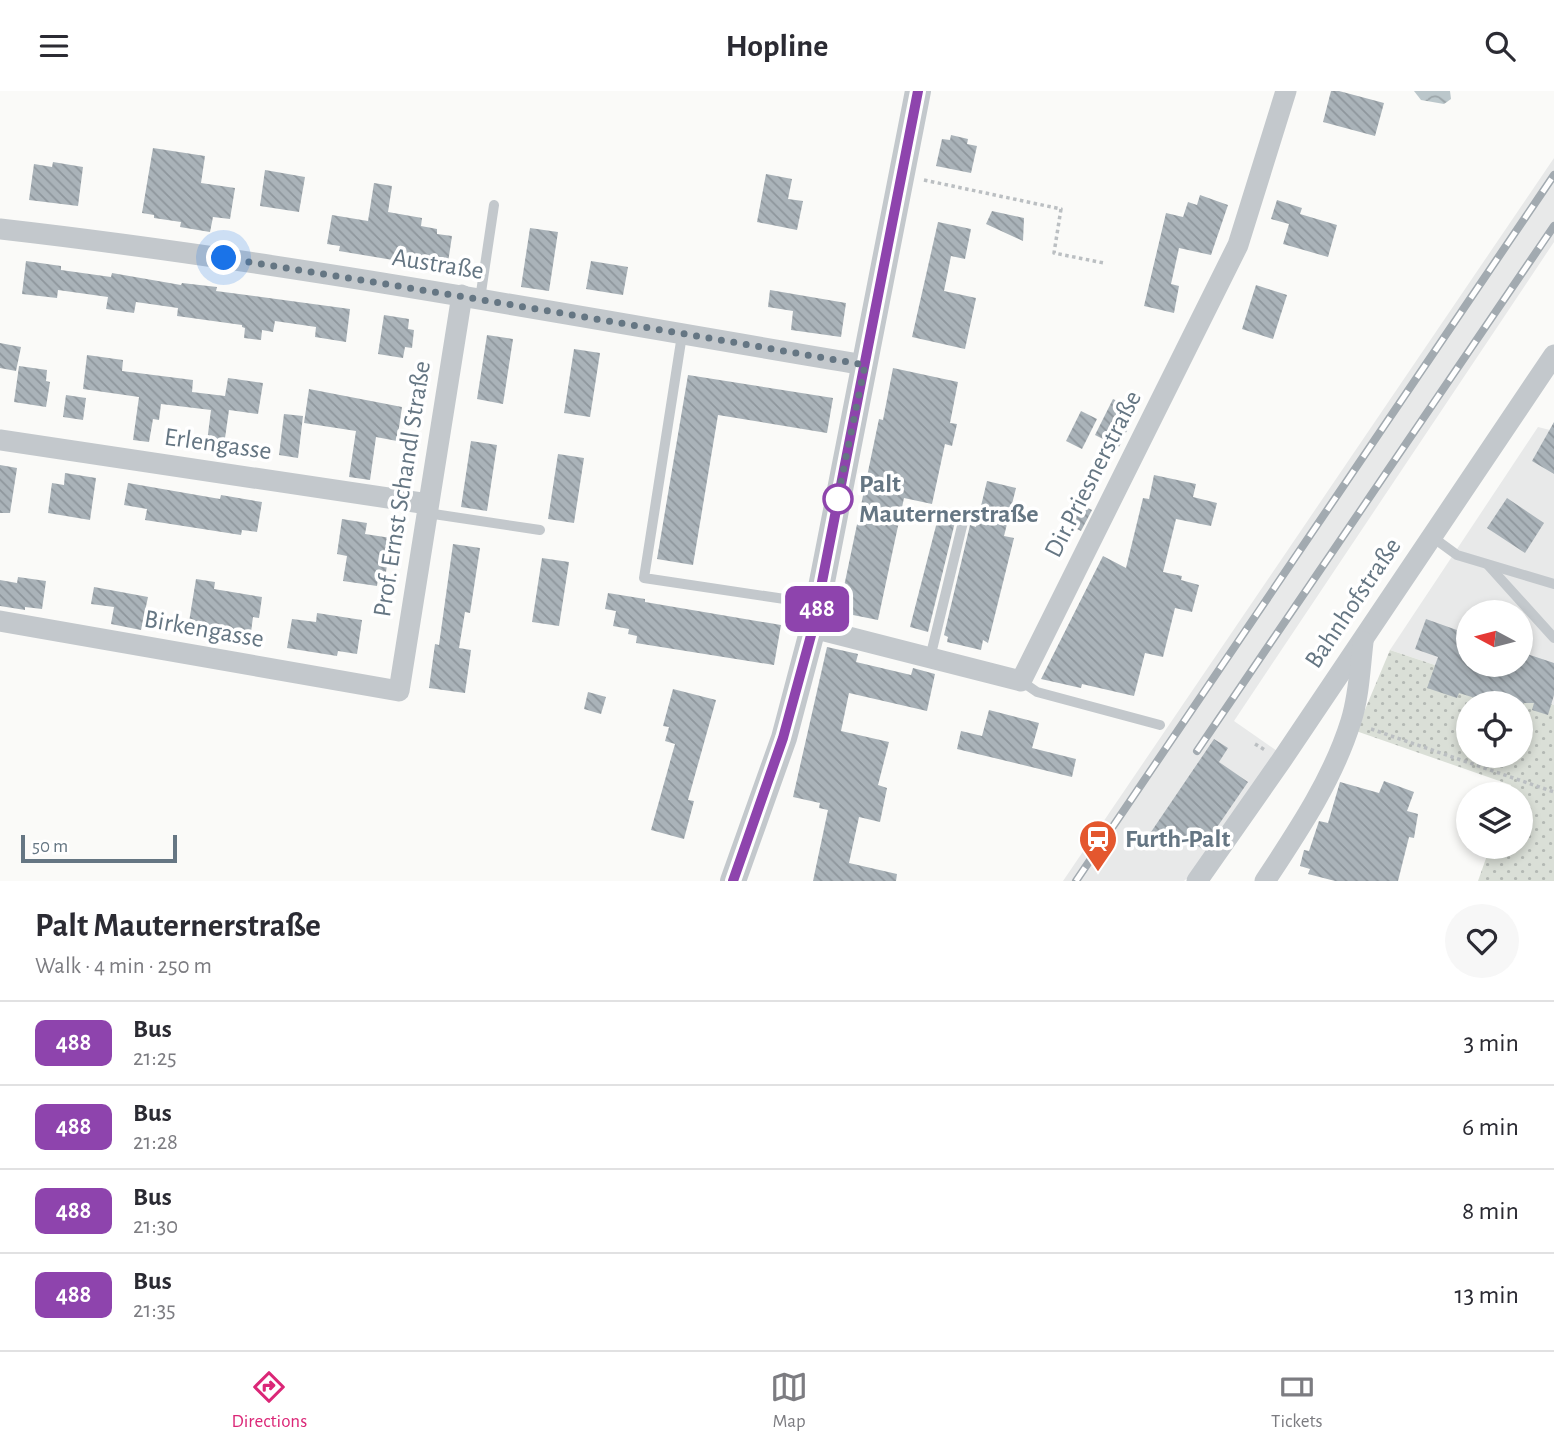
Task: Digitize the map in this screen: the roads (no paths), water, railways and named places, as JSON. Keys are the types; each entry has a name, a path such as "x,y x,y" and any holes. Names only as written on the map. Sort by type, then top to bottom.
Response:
{"street":[{"path":"733,881 783,738 815,616 918,91"},
{"name":"Dir.Priesnerstraße","path":"1021,681 1238,245 1286,91"},
{"name":"Austraße","path":"0,229 145,245 471,297 865,365"},
{"name":"Prof. Ernst Schandl Straße","path":"399,691 428,508 471,297"},
{"name":"Bahnhofstraße","path":"1197,881 1554,355"},
{"name":"Erlengasse","path":"0,440 428,508"},
{"path":"815,616 930,658 1021,681"},
{"name":"Birkengasse","path":"0,621 399,691"},
{"path":"1265,881 1303,824 1351,723 1357,697 1363,640"}],"lane":[{"path":"471,297 494,205"},
{"path":"682,335 644,578 815,616"},
{"path":"428,508 540,530"},
{"path":"930,658 963,522"},
{"path":"1431,537 1457,555 1554,584"},
{"path":"1488,564 1554,638"},
{"path":"1021,681 1037,692 1160,725"}],"water":[{"path":"1414,91 1450,91 1451,99 1444,104 1421,100"}],"railway":[{"path":"1076,881 1554,175"},
{"path":"1197,751 1554,226"}],"place":[{"name":"Palt Mauternerstraße","path":"838,499"},
{"name":"Furth-Palt","path":"1098,873"}]}
